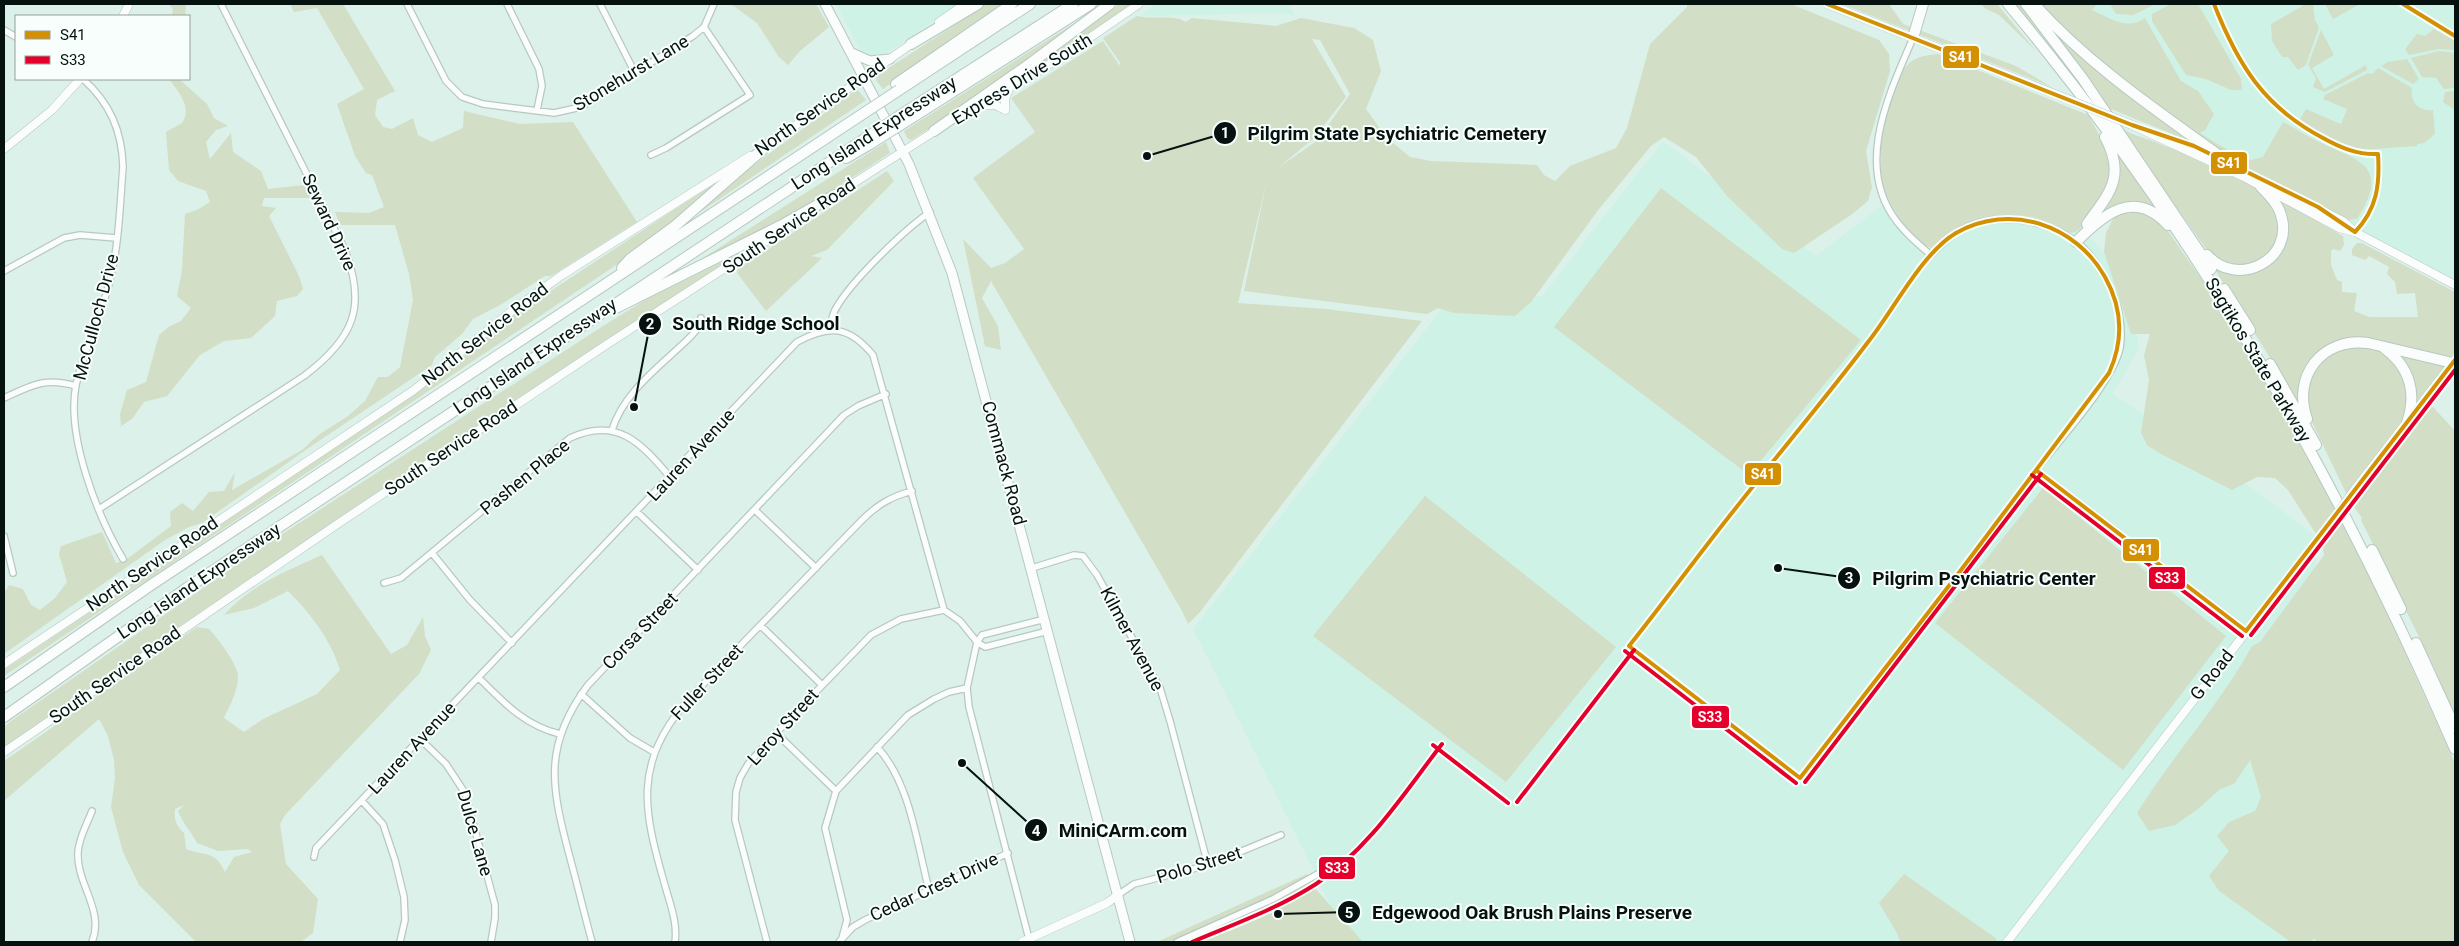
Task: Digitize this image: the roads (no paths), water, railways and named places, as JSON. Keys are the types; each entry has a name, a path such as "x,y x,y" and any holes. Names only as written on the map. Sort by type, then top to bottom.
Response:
{"highway":[{"path":"911,44 978,4"},
{"path":"898,87 1012,4"},
{"name":"Long Island Expressway","path":"4,688 150,585 798,157 898,87 1030,4"},
{"name":"Long Island Expressway","path":"4,717 187,588 586,322 809,176 911,113 1073,4"},
{"path":"911,113 1092,4"},
{"path":"934,131 1032,63 1110,4"},
{"path":"1913,38 1922,4"},
{"name":"Sagtikos State Parkway","path":"2008,4 2085,101 2142,179 2211,282 2270,378 2348,519 2397,617 2455,748"},
{"name":"Sagtikos State Parkway","path":"2026,4 2083,79 2246,323 2314,441 2388,582 2455,728"},
{"path":"2034,4 2065,36 2112,77 2168,120 2231,164"},
{"path":"2076,242 2113,188 2115,179 2114,159 2111,149 2085,101"},
{"path":"610,281 630,259 675,226 770,143"},
{"path":"2178,219 2219,266 2235,271 2253,269 2274,255 2280,244 2282,232 2279,210 2261,186"},
{"path":"586,322 782,225 835,195"},
{"path":"2076,242 2108,213 2126,207 2145,209 2154,212 2168,225 2211,282"},
{"path":"2314,441 2302,398 2305,380 2320,356 2340,345 2361,342 2454,361"},
{"path":"2381,346 2399,360 2410,381 2412,406 2407,423"}],"main road":[{"name":"Commack Road","path":"825,4 903,151 930,212 952,273 1130,942"},
{"name":"North Service Road","path":"4,664 414,390 513,310 562,275 770,143 965,4"},
{"name":"Express Drive South","path":"903,151 1076,48 1139,4"},
{"path":"1827,4 2132,125 2261,186 2339,228 2355,232 2455,285"},
{"path":"852,53 870,61 890,59"},
{"path":"4,149 52,110 80,80"},
{"path":"983,105 993,104 1005,110 1005,99 1009,89"},
{"path":"2132,125 2166,136 2231,164 2343,221 2355,232"},
{"name":"South Service Road","path":"4,752 336,525 903,151"},
{"name":"G Road","path":"2007,942 2454,361"},
{"path":"1022,942 1107,903 1118,895"}],"street":[{"name":"Seward Drive","path":"99,509 326,360 340,344 347,330 355,305 356,285 344,248 221,4"},
{"name":"Stonehurst Lane","path":"407,4 453,91 471,102 554,113 580,107 693,36 704,26 714,4"},
{"path":"507,4 539,69 542,86 538,110"},
{"path":"600,4 635,73"},
{"path":"651,155 666,148 750,95 704,26"},
{"path":"4,30 15,36"},
{"path":"1913,38 1880,122 1876,141 1877,162 1886,202 1897,222 1931,255 1955,233 1981,222 2014,220 2036,224 2065,234 2076,242 2096,263 2114,295 2120,321 2120,347 2116,360 2102,385 2036,470 2246,631"},
{"name":"McCulloch Drive","path":"82,80 102,98 114,118 119,132 123,167 110,280 76,386 74,419 76,437 106,530 123,558"},
{"path":"930,212 911,226 846,294 835,311 829,329 852,335 874,355 944,610 960,621 977,642 985,647 1048,631"},
{"path":"4,271 64,238 80,235 116,238"},
{"path":"670,477 641,446 630,438 612,430 624,403 663,362 696,332 702,323 701,318"},
{"name":"Lauren Avenue","path":"314,857 316,848 797,342 812,334 829,329"},
{"path":"4,398 39,382 58,382 76,386"},
{"name":"Corsa Street","path":"592,942 554,796 554,766 560,734 581,694 844,416 858,406 886,394"},
{"name":"Pashen Place","path":"384,583 401,578 570,438 583,432 612,430"},
{"name":"Fuller Street","path":"675,942 674,918 647,813 647,784 654,752 681,707 816,568 882,502 912,491"},
{"path":"756,511 816,568"},
{"path":"637,512 698,570"},
{"path":"4,536 13,573"},
{"path":"432,553 470,600 512,643"},
{"name":"Kilmer Avenue","path":"1032,568 1074,555 1083,556 1097,575 1160,688 1208,865"},
{"name":"Leroy Street","path":"767,942 735,820 735,806 740,778 748,764 854,651 881,629 914,615 944,610"},
{"path":"1030,939 970,707 967,688 977,642 982,635 1045,619"},
{"path":"761,626 822,685"},
{"path":"478,678 522,718 535,726 560,734"},
{"path":"841,940 847,920 825,828 836,790 908,715 949,692 967,688"},
{"path":"581,694 630,738 654,752"},
{"path":"776,733 836,790"},
{"name":"Dulce Lane","path":"420,739 446,764 465,793 495,905 491,942"},
{"path":"877,747 889,760 902,783 929,890"},
{"path":"362,801 382,824 395,860 404,897 405,920 400,942"},
{"path":"92,811 80,841 78,854 96,921 92,942"},
{"name":"Polo Street","path":"1118,895 1134,884 1208,865 1281,835"},
{"name":"Cedar Crest Drive","path":"841,940 865,920 1008,853"},
{"path":"1176,942 1273,900 1325,870"}],"place":[{"name":"Pilgrim State Psychiatric Cemetery","path":"1147,156"},
{"name":"South Ridge School","path":"634,407"},
{"name":"Pilgrim Psychiatric Center","path":"1778,568"},
{"name":"MiniCArm.com","path":"962,763"},
{"name":"Edgewood Oak Brush Plains Preserve","path":"1278,914"}]}
